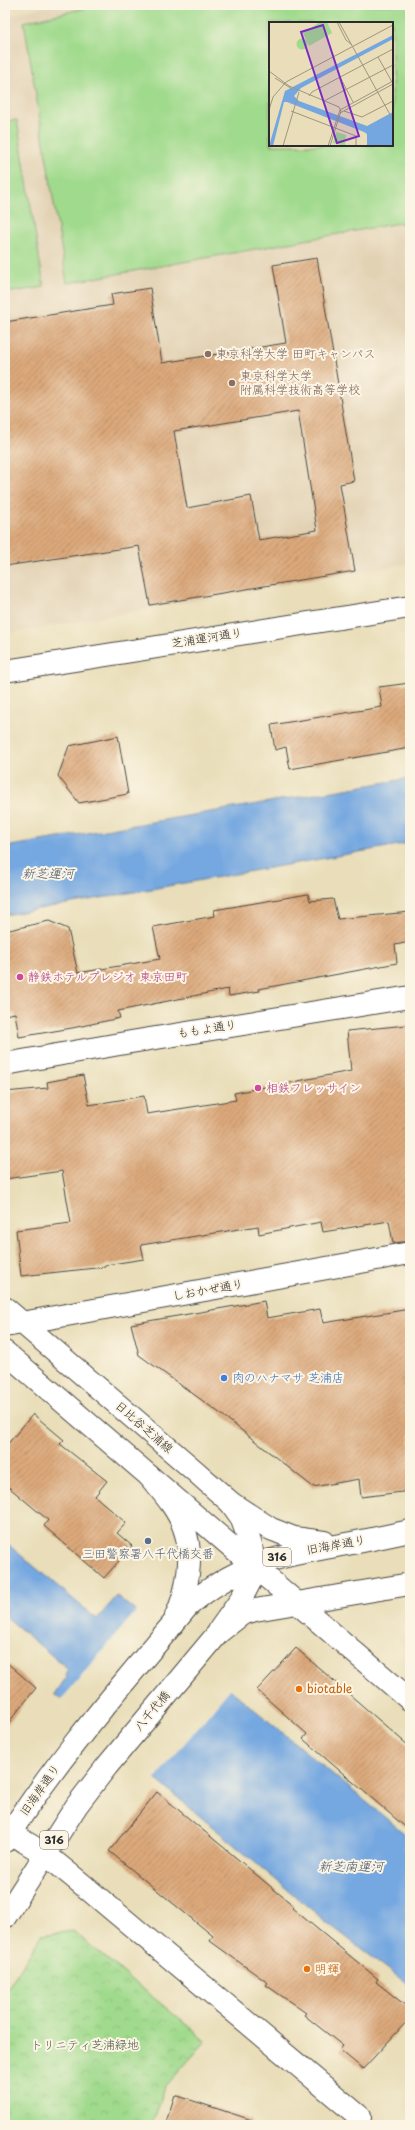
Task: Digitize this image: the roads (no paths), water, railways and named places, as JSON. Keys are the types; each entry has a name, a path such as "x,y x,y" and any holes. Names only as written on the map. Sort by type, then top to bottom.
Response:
{"main road":[{"name":"芝浦運河通り","path":"5,671 410,607"},
{"name":"ももよ通り","path":"5,1064 410,997"},
{"name":"しおかぜ通り","path":"14,1325 410,1253"},
{"name":"日比谷芝浦線","path":"5,1308 14,1325 231,1503 241,1517 251,1545 254,1564 250,1582 240,1601 197,1656"},
{"path":"5,1352 254,1564 410,1700"},
{"path":"150,1477 172,1504 184,1528 189,1549 184,1595 177,1614 167,1631"},
{"path":"231,1503 271,1529 294,1538 341,1545"},
{"name":"旧海岸通り","path":"7,1835 44,1781 187,1607 207,1589 254,1564 298,1552 410,1531"},
{"name":"316","path":"197,1656 219,1632 242,1614 410,1584"},
{"name":"八千代橋","path":"45,1854 77,1804 106,1766 197,1656"},
{"path":"7,1835 45,1854 360,2117 358,2125"},
{"name":"316","path":"5,1917 45,1854"}],"water":[{"name":"新芝運河","path":"410,778 410,843 5,915 5,847"},
{"name":"新芝南運河","path":"5,1542 97,1619 117,1596 410,1838 410,1986 325,1921 54,1694 67,1677 65,1674 68,1669 5,1616"}],"place":[{"name":"東京科学大学 田町キャンパス","path":"208,354"},
{"name":"東京科学大学 附属科学技術高等学校","path":"232,383"},
{"name":"静鉄ホテルプレジオ 東京田町","path":"20,977"},
{"name":"相鉄フレッサイン","path":"258,1088"},
{"name":"肉のハナマサ 芝浦店","path":"224,1378"},
{"name":"三田警察署八千代橋交番","path":"148,1541"},
{"name":"biotable","path":"299,1689"},
{"name":"明輝","path":"307,1969"}],"park label":[{"name":"トリニティ芝浦緑地","path":"85,2045"}]}
